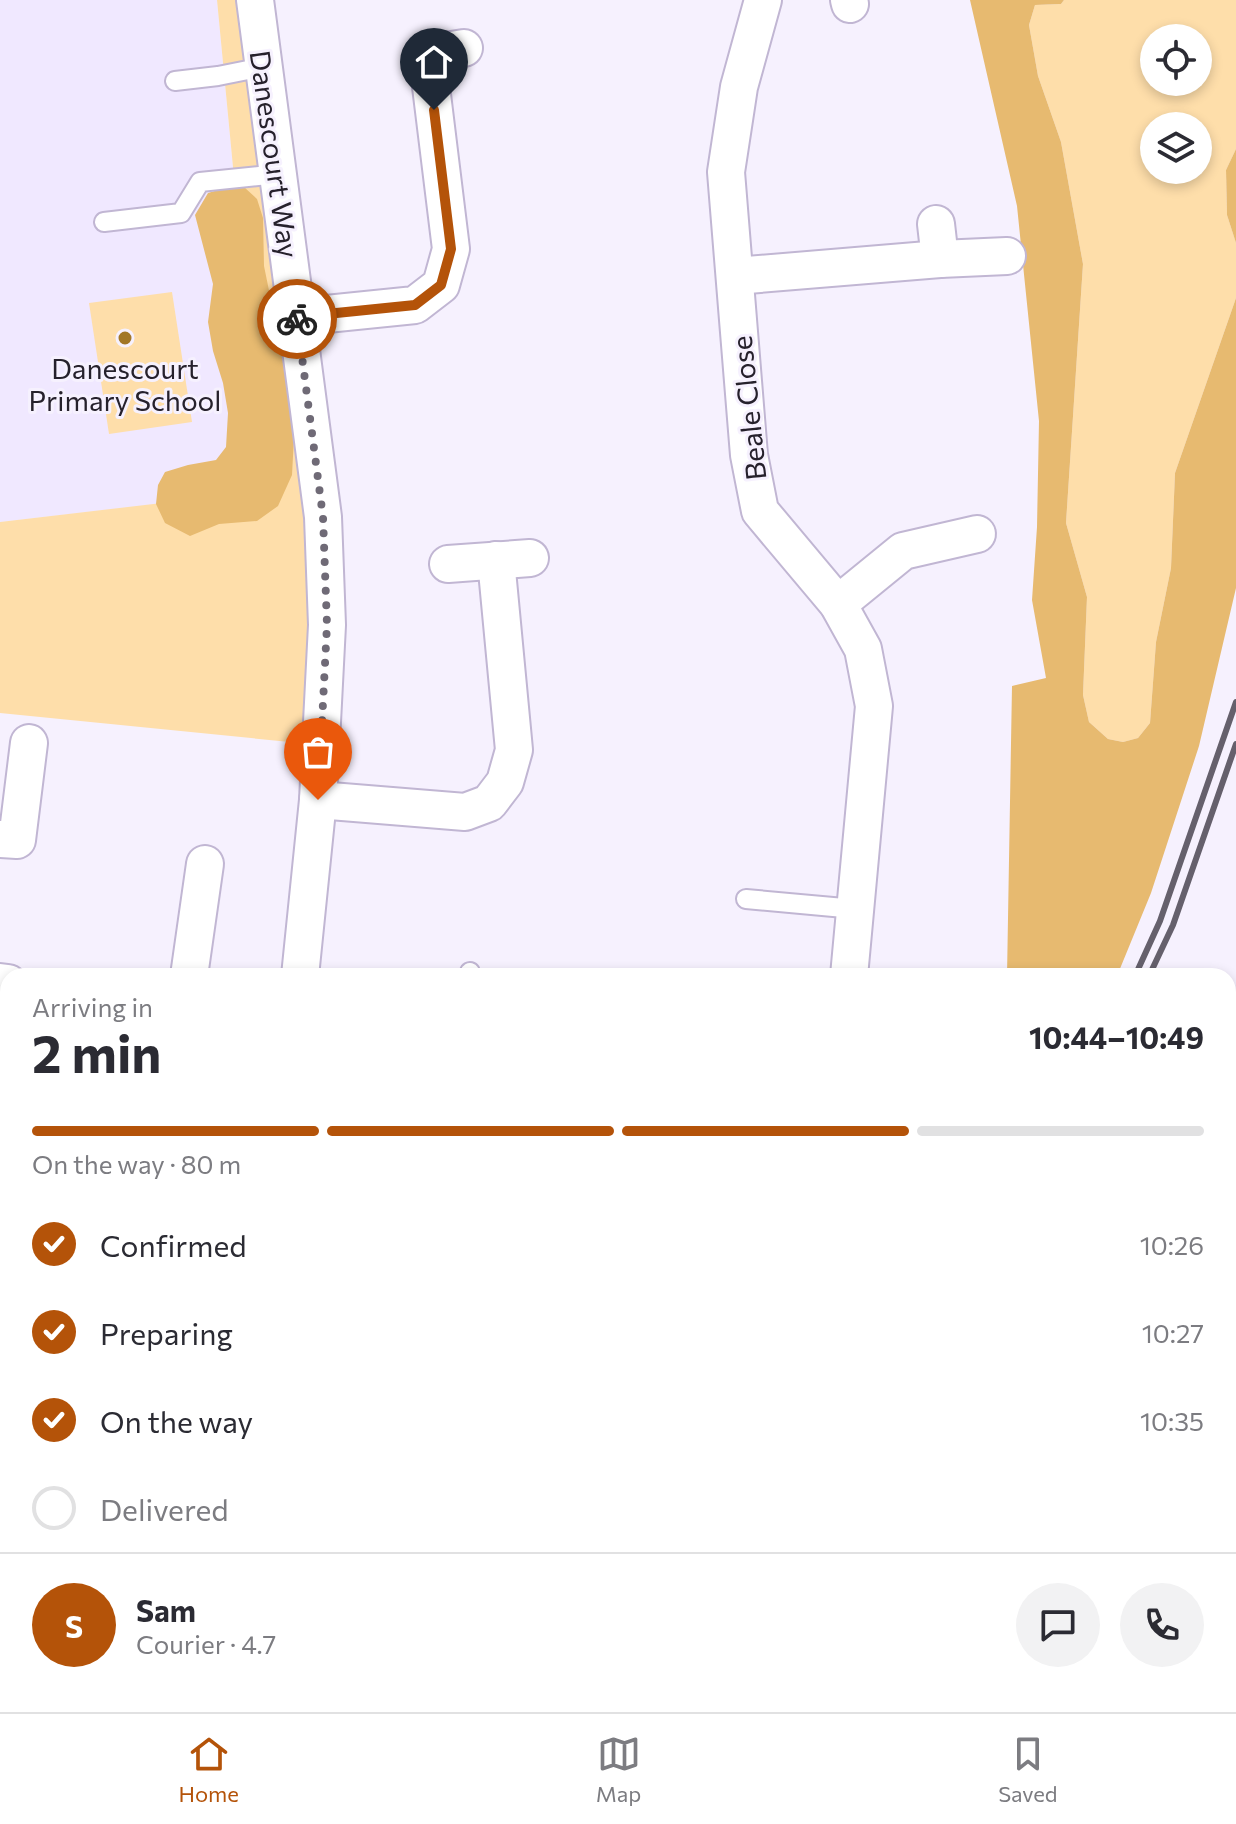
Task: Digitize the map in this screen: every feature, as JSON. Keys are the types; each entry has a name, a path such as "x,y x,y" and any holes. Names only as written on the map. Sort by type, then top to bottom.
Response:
{"street":[{"name":"Danescourt Way","path":"255,0 323,517 327,625 318,800 301,968"},
{"name":"Beale Close","path":"763,0 739,87 726,172 749,455 760,511 838,604 863,649 874,706 850,968"},
{"path":"297,317 415,305 441,285 451,249 427,54 464,48"},
{"path":"735,276 938,242 1007,256"},
{"path":"838,604 903,551 977,534"},
{"path":"318,800 465,812 489,803 505,782 514,750 513,559 448,564"},
{"path":"0,839 17,840 29,743"},
{"path":"190,968 205,864"}],"lane":[{"path":"175,81 263,67"},
{"path":"104,222 181,213 200,182 278,174"},
{"path":"746,899 855,909"}],"shaded area":[{"name":"Danescourt Primary School","path":"0,0 217,0 264,492 0,522"},
{"path":"217,0 255,0 323,517 320,745 0,713 0,522 264,491"},
{"path":"970,0 1064,0 1061,4 1035,5 1029,25 1038,76 1061,142 1083,264 1066,523 1087,597 1083,695 1089,722 1108,739 1123,742 1138,738 1150,723 1156,642 1171,568 1175,473 1236,298 1236,588 1199,746 1151,893 1120,968 1007,968 1012,686 1046,678 1032,600 1039,421 1017,206"},
{"path":"1064,0 1236,0 1236,149 1226,170 1227,215 1236,243 1236,298 1175,473 1171,568 1156,642 1150,723 1138,738 1123,742 1108,739 1089,722 1083,695 1087,597 1066,523 1083,264 1061,142 1038,76 1029,25 1035,5 1061,4"},
{"path":"1236,149 1236,243 1227,215 1226,170"},
{"path":"235,185 244,187 257,199 263,218 264,266 295,418 292,475 278,506 257,521 219,524 190,536 165,523 156,504 158,485 165,472 216,460 226,447 228,413 208,322 213,284 195,215 208,193"},
{"path":"172,292 192,422 109,434 89,303"}],"railway":[{"path":"1139,968 1160,921 1236,702"},
{"path":"1153,968 1173,925 1236,744"}],"way so far":[{"path":"297,319 324,538 327,625 318,800"}],"place":[{"name":"Danescourt Primary School","path":"125,338"}],"route":[{"path":"297,319 415,305 441,285 451,249 434,110"}]}
